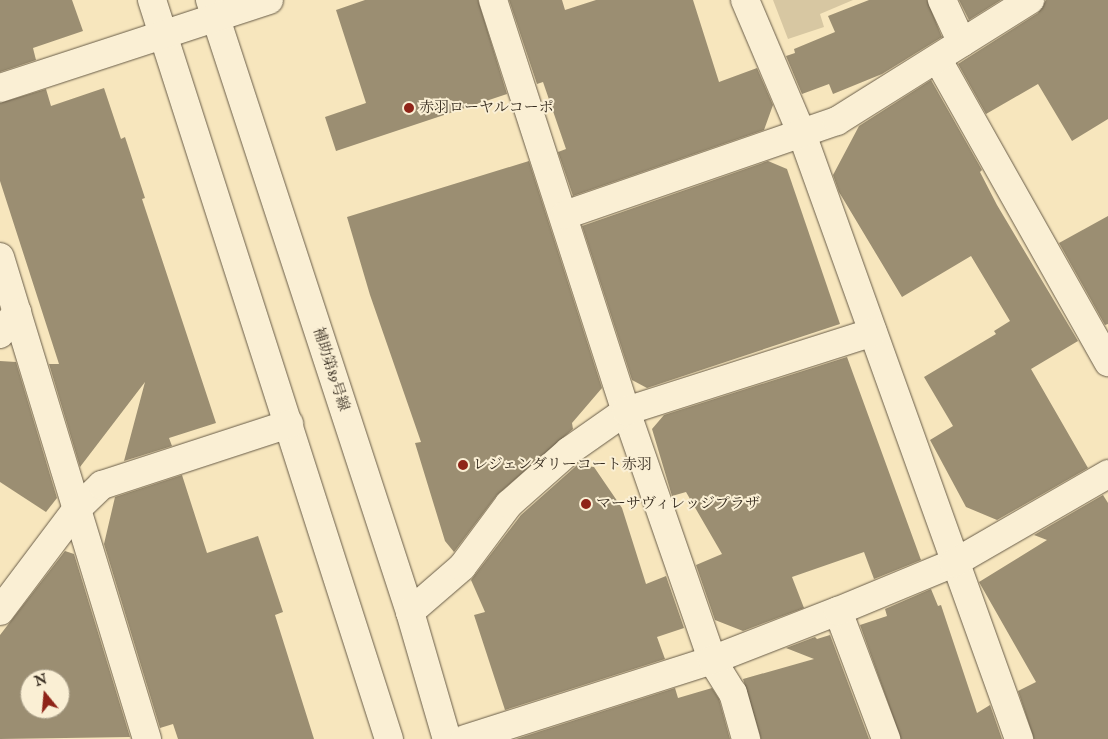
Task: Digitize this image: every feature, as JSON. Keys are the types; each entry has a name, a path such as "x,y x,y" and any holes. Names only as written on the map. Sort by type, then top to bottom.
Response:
{"street":[{"path":"152,0 289,424 381,737"},
{"path":"0,88 164,36 213,9 270,0"},
{"path":"493,0 565,215 626,411 712,660 733,693 746,739"},
{"path":"745,0 802,134 954,563 1019,739"},
{"path":"942,0 962,44"},
{"path":"565,215 837,121 938,60 1030,0"},
{"name":"補助第89号線","path":"213,9 410,612 447,739"},
{"path":"938,60 1108,362"},
{"path":"0,257 148,739"},
{"path":"0,334 17,312"},
{"path":"410,612 462,567 510,504 569,450 626,411 873,332"},
{"path":"0,611 77,510 102,485 289,424"},
{"path":"466,739 712,660 838,611 954,563 1108,474"},
{"path":"838,611 886,739"}],"shaded area":[{"path":"773,0 853,0 820,14 824,27 788,39"}],"building":[{"path":"0,0 72,0 83,31 33,48 36,60 0,72"},
{"path":"365,0 478,0 507,94 336,151 325,117 366,103 336,10"},
{"path":"509,0 562,0 565,10 596,0 693,0 719,82 757,68 773,105 764,130 573,196 558,152 566,149 543,82 537,84"},
{"path":"869,0 927,0 942,37 882,74 833,94 829,84 802,94 786,56 795,53 794,49 835,32 828,16"},
{"path":"959,0 1001,0 969,20"},
{"path":"1046,0 1108,0 1108,119 1072,141 1038,84 986,114 958,64 1038,13"},
{"path":"931,80 982,170 980,172 997,205 1078,341 1031,369 1088,468 997,520 966,507 930,440 953,426 924,377 996,334 994,331 1010,321 971,256 902,297 839,192 833,175 859,126"},
{"path":"104,88 121,139 125,137 145,198 142,199 216,423 169,438 172,446 124,461 145,382 80,467 49,364 59,364 0,181 0,103 46,89 51,106"},
{"path":"529,161 602,388 572,423 573,429 497,495 454,552 445,541 415,443 421,442 370,295 347,217"},
{"path":"768,161 787,169 840,324 647,388 632,380 582,226"},
{"path":"1108,216 1108,324 1105,325 1059,243"},
{"path":"847,357 921,560 874,579 864,552 792,577 804,608 743,631 715,620 696,565 722,554 686,492 672,496 652,429 664,415"},
{"path":"0,361 16,362 57,498 46,512 0,482"},
{"path":"584,459 586,466 594,467 622,508 646,584 666,576 684,628 657,637 665,659 505,710 474,615 485,612 471,580 521,515"},
{"path":"182,475 207,553 258,536 283,612 275,615 314,739 178,739 173,724 160,728 104,544 115,497"},
{"path":"1103,495 1108,503 1108,739 1034,739 1018,691 1036,682 979,582 1047,540 1034,535"},
{"path":"65,551 74,554 130,737 0,739 0,635"},
{"path":"931,589 938,606 941,605 977,713 990,705 1002,739 901,739 860,625 887,616 885,609"},
{"path":"830,635 869,739 761,739 743,679 814,659 786,648 815,637 817,639"},
{"path":"675,688 678,698 712,688 719,699 730,739 516,739"}],"place":[{"name":"赤羽ローヤルコーポ","path":"409,108"},
{"name":"レジェンダリーコート赤羽","path":"463,465"},
{"name":"マーサヴィレッジプラザ","path":"586,504"}]}
